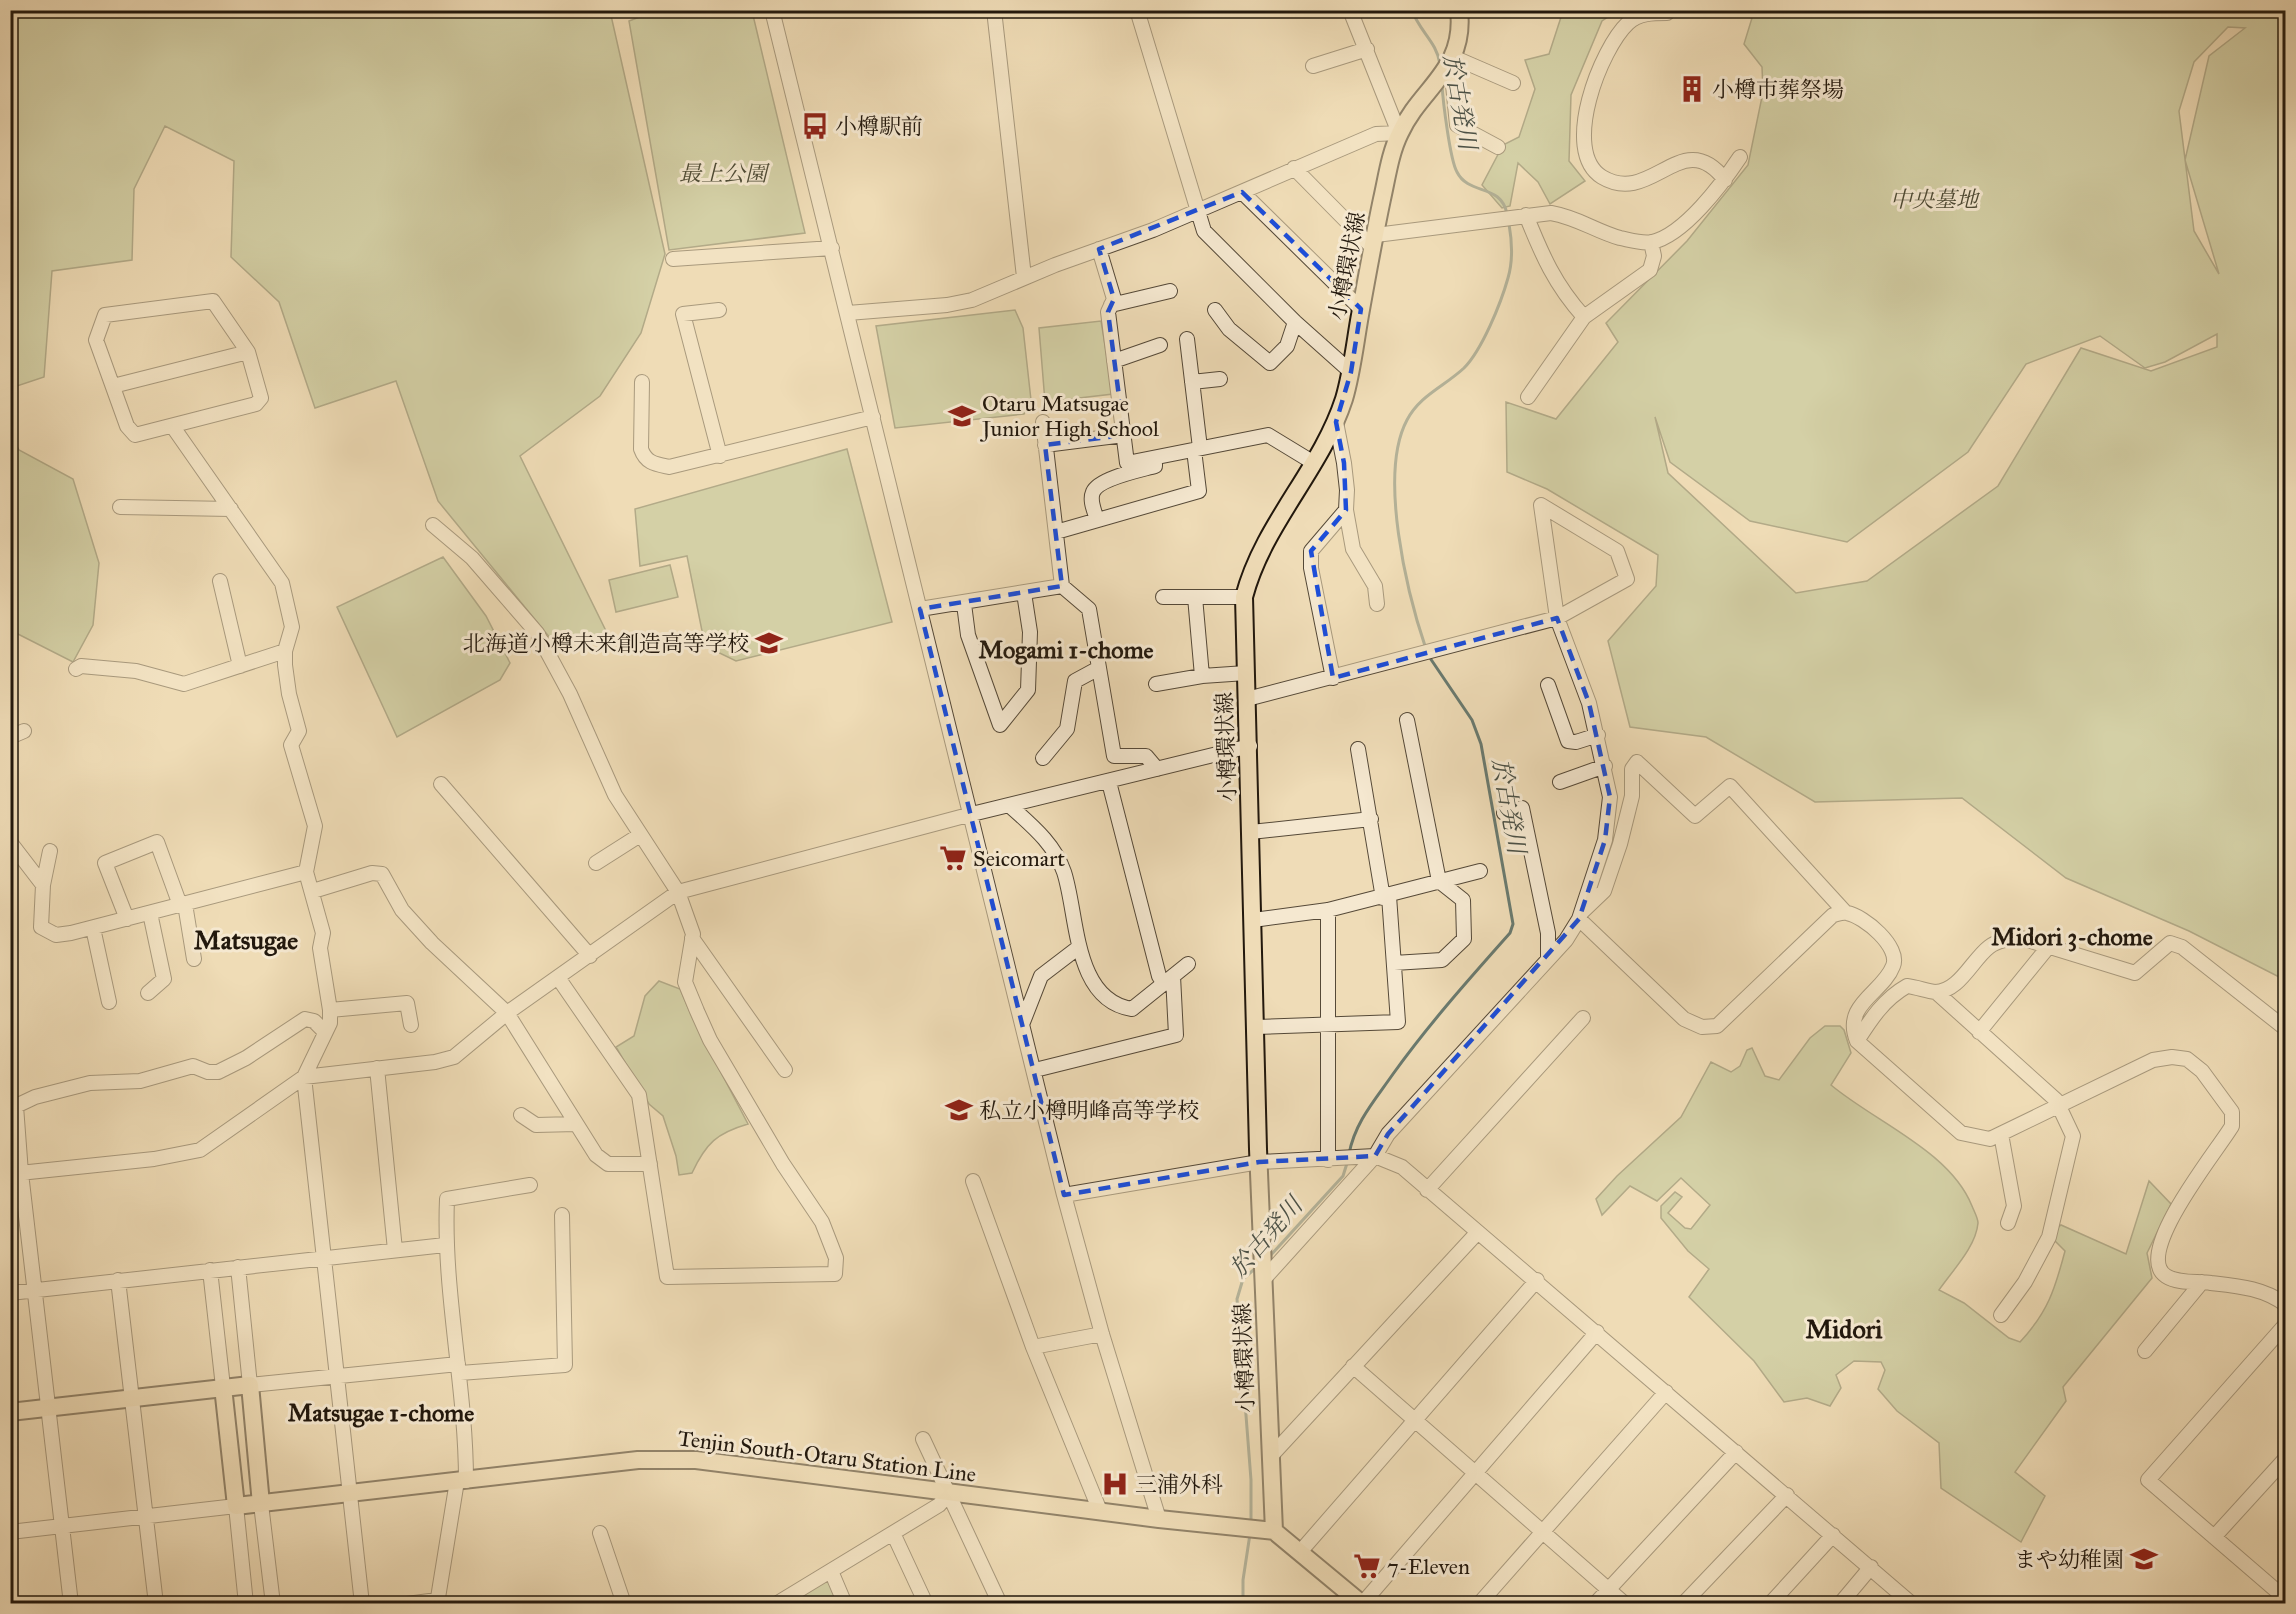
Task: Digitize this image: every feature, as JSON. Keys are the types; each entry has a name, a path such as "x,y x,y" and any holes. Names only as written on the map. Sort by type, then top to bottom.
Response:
{"main road":[{"name":"小樽環状線","path":"1268,1530 1270,1457 1259,1162 1250,746 1244,597 1256,559 1336,422 1351,372 1361,309 1392,156 1400,134 1448,66 1458,42 1459,10"},
{"path":"10,1412 250,1385 261,1504"},
{"path":"223,1387 236,1506"},
{"name":"Tenjin South-Otaru Station Line","path":"236,1506 638,1460 696,1460 1159,1519 1268,1530"},
{"path":"1268,1530 1300,1552 1362,1604"}],"street":[{"path":"772,10 1064,1194 1102,1334 1159,1519"},
{"path":"994,10 1024,277"},
{"path":"1137,10 1204,231 1295,322 1351,372"},
{"path":"848,313 972,300 1024,277 1197,212 1376,134 1400,134 1350,10"},
{"path":"1667,13 1640,15 1629,23 1618,37 1599,73 1583,125 1584,148 1589,163 1601,176 1630,184 1644,182 1670,166 1688,159 1702,160 1715,167 1725,180"},
{"path":"1313,66 1367,49"},
{"path":"1498,147 1457,125 1453,85 1448,66 1513,83"},
{"path":"1294,168 1374,241 1526,215 1551,213 1574,217 1617,237 1651,242 1673,233 1725,180 1740,157"},
{"path":"1242,192 1361,309"},
{"path":"1526,215 1539,248 1562,293 1584,317"},
{"path":"1528,397 1584,317 1650,270 1654,256 1651,242"},
{"path":"673,259 832,248"},
{"path":"1099,249 1114,299 1108,312 1127,463 1268,435 1314,462"},
{"path":"1111,305 1170,291"},
{"path":"213,301 248,352 261,398 256,404 135,435 127,426 96,340 105,315 213,301"},
{"path":"719,310 683,314 720,456"},
{"path":"1215,310 1229,329 1270,363 1287,346 1295,322"},
{"path":"1056,532 1198,491 1197,449 1187,339"},
{"path":"1114,361 1160,345"},
{"path":"113,386 248,352"},
{"path":"1192,382 1220,379"},
{"path":"642,382 640,430 644,458 654,464 669,467 873,417"},
{"path":"1043,422 1062,586 1089,609 1114,756 1146,756 1157,769"},
{"path":"1336,422 1344,463 1347,490 1346,510 1353,549 1375,586 1377,604"},
{"path":"173,427 282,583 292,627 285,651 289,694 298,731 291,745 315,826 306,872 323,933 320,948 330,1010 330,1023 304,1077 362,1604"},
{"path":"1045,445 1124,435"},
{"path":"1097,520 1092,504 1093,492 1102,482 1155,466 1155,457"},
{"path":"1247,699 1557,618 1627,579 1617,550 1541,505 1557,618 1578,667 1598,735 1610,797 1605,840 1580,916 1566,940 1388,1134 1264,1274"},
{"path":"120,507 231,509"},
{"path":"1333,678 1311,567 1311,550 1346,510"},
{"path":"433,525 472,558 537,633 570,694 615,795 678,892 692,938 785,1070"},
{"path":"220,580 240,666"},
{"path":"920,609 964,604 1062,586"},
{"path":"964,604 968,636 1000,725 1028,690 1030,632 1024,593"},
{"path":"1163,597 1244,597"},
{"path":"1195,597 1202,676"},
{"path":"76,669 81,666 136,671 184,684 285,651"},
{"path":"1043,758 1067,729 1075,681 1099,668"},
{"path":"1156,684 1202,676 1246,673"},
{"path":"1548,686 1568,741 1576,742 1598,735"},
{"path":"1394,963 1442,960 1464,939 1463,900 1439,881 1407,720"},
{"path":"10,737 24,731"},
{"path":"16,1174 154,1159 200,1150 304,1077 454,1057 507,1013 559,979 678,892 972,814 1250,746"},
{"path":"1256,1027 1398,1022 1386,897 1358,749"},
{"path":"1580,916 1604,891 1620,844 1632,796 1632,769 1637,762 1695,816 1730,786 1845,912 1869,922 1894,954 1894,965 1856,1013 1853,1031 1857,1041 1961,1132 1990,1138 2001,1134 2153,1060 2172,1057 2187,1059 2202,1071 2232,1113 2232,1126 2179,1204 2156,1259 2158,1269 2174,1280 2259,1290 2286,1305"},
{"path":"1560,782 1605,766"},
{"path":"1109,782 1159,976 1168,980"},
{"path":"441,784 590,956"},
{"path":"1009,805 1048,841 1064,872 1079,947 1090,976 1110,1000 1122,1008 1132,1009 1188,964"},
{"path":"1504,813 1522,808 1548,933 1548,959"},
{"path":"1251,832 1371,819"},
{"path":"596,863 640,835"},
{"path":"10,842 43,885"},
{"path":"128,919 105,863 157,842 182,904 194,959"},
{"path":"50,851 43,885 41,927 56,935 93,928 306,872"},
{"path":"1253,920 1328,910 1386,897 1480,871"},
{"path":"313,891 372,873 382,874 402,910 432,943 507,1013 596,1155 608,1164 650,1164"},
{"path":"1328,910 1328,1160"},
{"path":"1580,916 1684,1019 1702,1027 1717,1026 1824,922 1845,912"},
{"path":"148,993 164,979 150,913"},
{"path":"93,928 109,1002"},
{"path":"559,979 639,1095 667,1277 835,1274 836,1258 822,1222 778,1156 710,1040 697,1011 685,982 692,938"},
{"path":"1936,992 1958,982 1990,946 2006,939 2021,938 2135,974 2170,943 2182,947 2286,1029"},
{"path":"1979,1032 2049,946"},
{"path":"1023,1022 1041,976 1079,947"},
{"path":"1035,1070 1176,1035 1168,980"},
{"path":"1857,1041 1873,1016 1893,994 1907,986 1936,992 2061,1106 2073,1136 2049,1237 2025,1282 2001,1315"},
{"path":"330,1010 407,1003 411,1025"},
{"path":"71,1604 35,1289 16,1174 13,1100 90,1083 140,1081 194,1066 208,1072 218,1072 246,1058 304,1018 314,1021 326,1032"},
{"path":"1427,1190 1583,1018"},
{"path":"377,1068 395,1250"},
{"path":"521,1115 536,1125 576,1124"},
{"path":"2001,1134 2014,1206 2008,1223"},
{"path":"1064,1194 1259,1162 1369,1157 1402,1167 1477,1233 1537,1280 1912,1604"},
{"path":"973,1181 1033,1347 1100,1511"},
{"path":"407,1604 437,1602 462,1481 466,1429 445,1245 447,1199 530,1185"},
{"path":"238,1267 250,1385 337,1375 565,1365 562,1215"},
{"path":"1270,1457 1477,1233"},
{"path":"10,1293 445,1245"},
{"path":"210,1270 223,1387"},
{"path":"118,1280 156,1604"},
{"path":"1300,1552 1537,1280"},
{"path":"2145,1351 2202,1282"},
{"path":"2283,1600 2148,1480 2286,1324"},
{"path":"1362,1604 1597,1332"},
{"path":"1033,1347 1102,1334"},
{"path":"1353,1366 1625,1604"},
{"path":"1479,1604 1666,1392"},
{"path":"923,1439 950,1492 1000,1604"},
{"path":"1596,1604 1736,1452"},
{"path":"2214,1537 2286,1458"},
{"path":"776,1604 939,1505 950,1492"},
{"path":"1683,1604 1787,1495"},
{"path":"261,1504 273,1604"},
{"path":"10,1532 146,1519 236,1506 246,1604"},
{"path":"600,1533 624,1604"},
{"path":"893,1533 926,1604"},
{"path":"1770,1604 1833,1534"},
{"path":"1840,1604 1871,1567"},
{"path":"831,1571 845,1604"}],"highlighted area":[{"path":"1242,192 1361,309 1351,372 1336,422 1344,463 1346,510 1311,551 1333,678 1557,618 1589,703 1610,797 1605,840 1579,919 1388,1134 1375,1156 1259,1162 1064,1195 920,609 1062,586 1045,445 1124,435 1108,312 1114,299 1099,249"}],"green space":[{"path":"11,10 610,11 665,254 641,333 600,396 520,456 607,633 555,644 438,501 396,381 315,408 279,302 231,257 234,161 165,126 134,189 132,260 52,271 44,377 11,388"},
{"name":"最上公園","path":"658,10 752,11 805,233 669,250 629,21"},
{"path":"1563,11 1617,11 1602,21 1571,95 1569,161 1585,181 1550,204 1538,182 1518,163 1510,206 1502,208 1482,185 1503,145 1519,137 1535,89 1525,60 1549,54"},
{"name":"中央墓地","path":"1729,11 2285,11 2285,980 2189,931 2066,878 1962,798 1815,802 1706,737 1630,727 1608,641 1656,586 1658,555 1547,489 1507,472 1506,402 1556,419 1618,342 1606,323 1687,241 1748,165 1763,92 1762,67 1744,44 1752,18","holes":["2228,27 2245,28 2209,56 2185,160 2179,111 2194,62","2185,161 2219,274 2194,231","2217,334 2217,347 2151,371 2081,348 1998,486 1867,581 1796,593 1668,473 1655,417 1670,462 1750,521 1847,542 1968,452 2026,364 2100,336 2145,368 2165,362"]},
{"path":"1015,310 1023,328 1031,400 1024,414 895,428 876,326"},
{"path":"1101,321 1113,394 1045,402 1039,328"},
{"path":"11,435 19,450 73,479 99,563 93,625 73,662 12,631 17,600 10,588"},
{"path":"847,449 892,622 736,661 705,646 687,556 640,566 635,509"},
{"path":"443,557 486,616 510,663 500,680 397,737 337,607"},
{"path":"670,565 678,597 616,612 609,580"},
{"path":"659,981 680,989 693,1019 748,1124 720,1136 702,1154 692,1173 679,1175 676,1156 663,1116 649,1104 616,1047 634,1036 645,996"},
{"path":"1825,1026 1840,1026 1844,1030 1851,1053 1831,1085 1910,1139 1947,1169 1961,1187 1977,1217 1978,1223 1973,1241 1939,1290 1964,1303 2009,1338 2020,1342 2030,1331 2049,1300 2065,1251 2054,1240 2054,1231 2061,1225 2126,1254 2149,1181 2171,1204 2147,1253 2152,1278 2063,1387 2066,1401 2015,1472 2045,1496 2021,1542 1941,1488 1939,1443 1897,1411 1878,1389 1885,1370 1881,1362 1854,1361 1836,1375 1841,1388 1830,1406 1807,1398 1784,1402 1754,1361 1689,1297 1709,1269 1688,1251 1661,1218 1661,1206 1675,1192 1682,1197 1668,1213 1685,1228 1691,1229 1710,1205 1681,1178 1657,1201 1630,1186 1602,1215 1596,1199 1617,1176 1681,1117 1711,1062 1731,1072 1740,1066 1747,1050 1752,1048 1765,1076 1779,1080 1810,1038"},
{"path":"831,1571 844,1604 781,1604"}],"waterway":[{"name":"於古発川","path":"1412,10 1432,43 1440,64"},
{"name":"於古発川","path":"1442,85 1449,143 1457,172 1469,184 1492,193 1498,198 1504,204 1507,214"},
{"name":"於古発川","path":"1426,649 1411,597 1398,534 1395,471 1399,443 1412,411 1426,397 1464,368 1484,338 1501,300 1510,271 1512,251 1509,224"},
{"name":"於古発川","path":"1349,1154 1361,1121 1379,1093 1435,1020 1510,933 1513,924 1481,744 1472,720 1428,655"},
{"name":"於古発川","path":"1270,1256 1343,1176 1348,1160"},
{"name":"於古発川","path":"1251,1524 1251,1480 1237,1299 1243,1279 1258,1266"},
{"name":"於古発川","path":"1243,1604 1243,1580 1250,1534"}],"place":[{"name":"小樽市葬祭場","path":"1692,89"},
{"name":"小樽駅前","path":"815,126"},
{"name":"Otaru Matsugae Junior High School","path":"962,416"},
{"name":"北海道小樽未来創造高等学校","path":"769,643"},
{"name":"Seicomart","path":"953,858"},
{"name":"私立小樽明峰高等学校","path":"959,1110"},
{"name":"三浦外科","path":"1115,1484"},
{"name":"まや幼稚園","path":"2144,1559"},
{"name":"7-Eleven","path":"1367,1566"}],"district":[{"name":"Mogami 1-chome","path":"1066,650"},
{"name":"Midori 3-chome","path":"2072,937"},
{"name":"Matsugae","path":"246,940"},
{"name":"Midori","path":"1844,1329"},
{"name":"Matsugae 1-chome","path":"381,1413"}]}
